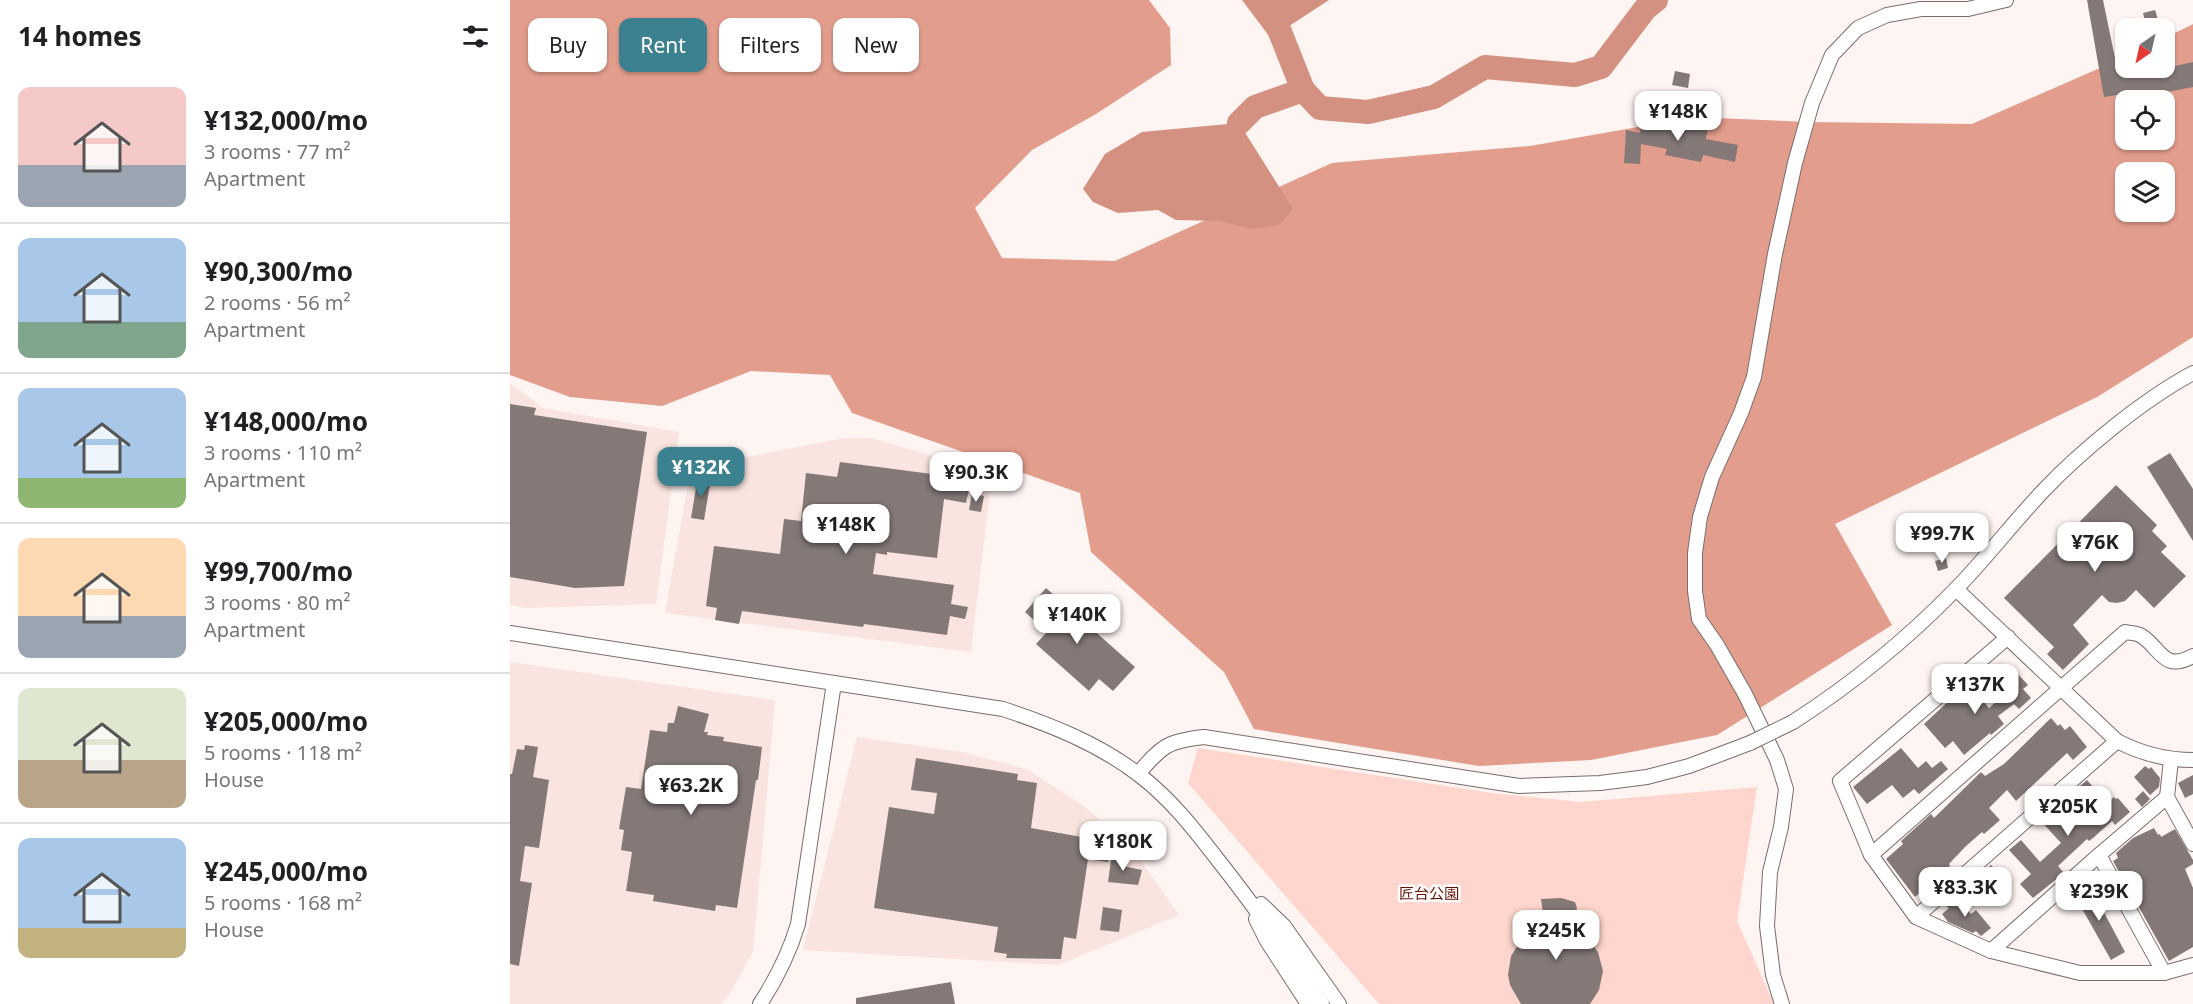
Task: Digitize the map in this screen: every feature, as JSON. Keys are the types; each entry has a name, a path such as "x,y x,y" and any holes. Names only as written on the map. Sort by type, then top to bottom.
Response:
{"street":[{"path":"1782,1004 1773,975 1767,926 1770,872 1781,827 1786,789 1777,760 1744,694 1717,645 1699,619 1695,591 1695,553 1700,518 1712,477 1741,414 1754,377 1775,254 1795,163 1812,104 1832,55 1858,28 1887,15 1921,9 1968,9 2006,0"},
{"path":"1138,774 1157,752 1177,740 1204,736 1519,786 1600,783 1647,777 1689,766 1750,743 1793,722 1843,688 1915,628 1956,589 2045,489 2137,409 2193,373"},
{"path":"1956,589 2117,741 2141,753 2172,760 2193,760"},
{"path":"1871,855 2125,632 2139,634 2165,660 2182,662 2193,656"},
{"path":"510,633 1003,708 1051,725 1096,747 1138,774 1182,814 1257,908 1322,1004"},
{"path":"2008,636 1840,781 1871,855 1916,917 1991,951 2080,973 2164,973 2193,965"},
{"path":"760,1004 782,969 798,924 834,683"},
{"path":"1916,917 2117,741"},
{"path":"2172,760 2167,797 2193,844"},
{"path":"1991,951 2167,797"},
{"path":"2099,855 2164,973"},
{"path":"1237,883 1267,941 1308,1004"},
{"path":"1237,883 1284,926 1339,1004"}],"shaded area":[{"path":"510,0 1149,0 1170,28 1171,65 1096,114 1032,150 975,208 1002,258 1115,261 1332,163 1530,146 1695,117 1808,122 1972,124 2115,61 2115,78 2175,78 2175,33 2193,24 2193,337 2097,397 1835,524 1892,625 1717,735 1591,760 1479,766 1254,729 1224,672 1091,552 1080,493 852,413 830,375 751,371 662,406 570,397 510,375"},
{"path":"1242,0 1329,0 1280,32 1269,36"},
{"path":"1239,123 1293,209 1279,225 1250,229 1221,221 1176,220 1158,210 1118,213 1093,202 1083,189 1105,154 1142,132"},
{"path":"510,383 543,408 679,432 656,604 527,608 510,605"},
{"path":"844,438 871,438 992,474 971,652 665,613 691,468"},
{"path":"510,662 775,700 753,952 729,995 721,1004 510,1004"},
{"path":"857,737 962,752 1026,769 1084,806 1133,850 1179,915 1058,965 803,950"}],"green space":[{"name":"匠台公園","path":"1198,748 1492,793 1580,802 1757,787 1737,921 1774,1004 1379,1004 1188,783"}],"building":[{"path":"2087,0 2103,0 2115,58 2115,78 2175,78 2175,66 2193,62 2193,87 2175,90 2115,90 2115,95 2104,97"},
{"path":"2155,10 2157,18 2144,18 2143,13"},
{"path":"1675,71 1690,74 1688,88 1672,85"},
{"path":"1681,117 1701,121 1701,125 1708,126 1706,139 1738,145 1735,162 1703,155 1701,162 1665,155 1667,149 1641,144 1640,164 1624,163 1626,130 1640,133 1641,124 1670,130 1672,119 1681,121"},
{"path":"510,404 536,408 534,415 647,432 624,586 575,588 510,577"},
{"path":"2170,453 2193,489 2193,541 2147,467"},
{"path":"840,462 947,476 946,486 969,489 966,503 944,499 937,558 887,552 887,555 876,553 873,574 954,585 951,604 968,607 965,619 950,616 947,635 864,624 863,627 742,611 739,624 715,620 717,608 706,606 714,546 780,554 784,519 801,521 806,473 837,477"},
{"path":"698,476 711,478 704,520 691,518"},
{"path":"2116,485 2157,525 2152,531 2167,546 2161,552 2186,576 2154,608 2136,590 2125,601 2117,603 2109,602 2102,595 2073,625 2089,644 2063,670 2047,654 2054,647 2004,598"},
{"path":"972,494 984,496 981,512 969,510"},
{"path":"1946,558 1948,568 1938,571 1935,561"},
{"path":"1046,588 1135,667 1113,691 1099,679 1089,691 1036,644 1047,632 1025,612"},
{"path":"2014,670 2028,685 2023,689 2031,698 2019,709 2014,704 1998,716 2004,724 1964,755 1953,741 1945,748 1924,724 1968,683 1989,708 2008,690 2001,682"},
{"path":"678,706 709,714 704,732 708,732 707,735 724,737 723,741 762,747 737,908 716,905 715,911 653,901 654,895 626,891 632,852 621,850 624,830 619,829 626,787 641,789 650,730 667,732 668,723 674,723"},
{"path":"2051,718 2065,730 2070,726 2087,747 2073,760 2067,753 2016,801 2007,790 1989,808 2000,820 1965,847 1949,864 1950,866 1915,897 1886,859 1903,844 1901,841 1931,814 1934,818 1981,772 1985,776 2004,764"},
{"path":"525,745 538,747 533,777 549,780 539,848 525,846 520,881 532,883 519,966 510,964 510,774 512,774 517,749 524,750"},
{"path":"1901,748 1918,768 1926,761 1932,768 1941,761 1948,769 1919,794 1914,789 1903,798 1892,785 1867,804 1853,787"},
{"path":"916,758 1018,774 1017,780 1037,783 1031,828 1110,842 1108,862 1088,859 1076,939 1064,937 1061,959 1006,958 1007,954 994,952 998,927 874,908 889,807 934,814 937,793 911,790"},
{"path":"2145,766 2149,769 2151,767 2160,778 2159,787 2150,795 2134,777"},
{"path":"2193,775 2193,794 2185,798 2178,783"},
{"path":"2087,780 2107,803 2114,797 2118,798 2130,812 2115,825 2112,821 2089,841 2087,839 2058,866 2064,873 2033,898 2020,884 2031,874 2009,850 2021,840 2040,862 2061,843 2040,820 2053,809 2062,820 2064,818 2069,824 2087,807 2074,791"},
{"path":"2143,791 2150,799 2142,807 2135,799"},
{"path":"2154,828 2161,837 2175,829 2193,860 2193,864 2185,869 2193,888 2193,947 2169,961 2113,861 2118,858 2116,853 2133,838"},
{"path":"1112,853 1123,854 1123,866 1142,870 1138,885 1108,882"},
{"path":"1991,865 2007,882 1992,895 1976,878"},
{"path":"2083,883 2097,904 2099,903 2125,952 2111,960 2072,891"},
{"path":"1561,898 1575,902 1577,908 1571,926 1586,936 1598,952 1603,971 1599,990 1590,1004 1521,1004 1510,985 1508,975 1511,956 1522,939 1538,928 1536,922 1544,920 1541,899"},
{"path":"1955,898 1971,914 1976,910 1991,928 1981,936 1976,931 1973,933 1948,922 1942,914 1949,908 1946,906"},
{"path":"1103,907 1122,910 1119,932 1100,930"},
{"path":"951,982 955,1004 856,1004 856,998"}],"waterway":[{"path":"1239,123 1255,107 1303,90 1320,108 1368,112 1434,97 1485,67 1575,75 1601,67 1645,9 1656,0"},
{"path":"1280,32 1303,90"}]}
